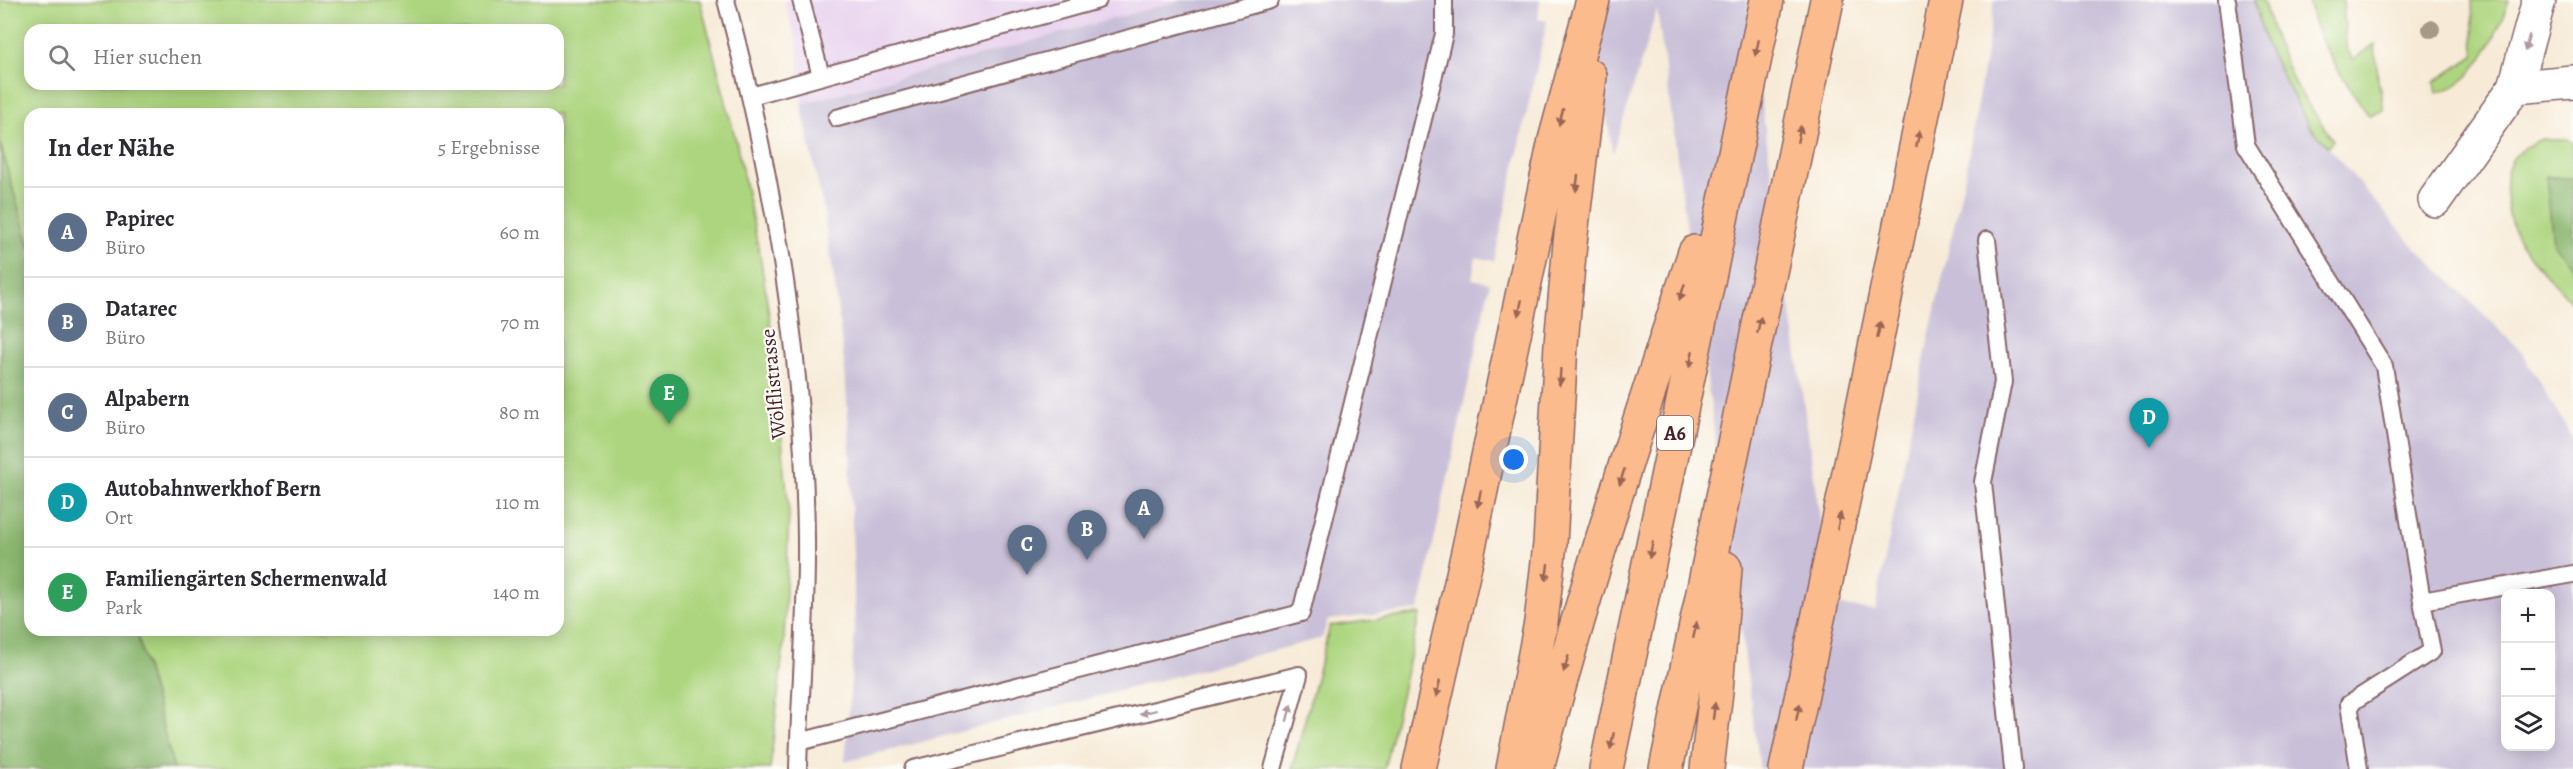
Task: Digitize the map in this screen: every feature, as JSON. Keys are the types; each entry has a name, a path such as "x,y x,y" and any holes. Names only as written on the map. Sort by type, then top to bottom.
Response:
{"highway":[{"path":"1419,769 1468,552 1555,140 1593,0"},
{"path":"1513,769 1539,633 1550,544 1561,344 1570,243 1601,0"},
{"name":"A6","path":"1606,769 1767,0"},
{"path":"1665,769 1827,0"},
{"path":"1786,769 1946,0"},
{"path":"1538,769 1552,712 1636,431 1746,97"},
{"path":"1707,769 1716,692 1734,444"}],"street":[{"path":"2435,200 2515,87 2539,0"},
{"path":"2515,87 2573,82"}],"lane":[{"name":"Wölflistrasse","path":"726,0 751,96 773,204 787,294 803,451 806,628 798,769"},
{"path":"801,0 821,76"},
{"path":"751,96 1098,0"},
{"path":"837,118 1270,0"},
{"path":"799,742 1301,614 1444,34 1444,0"},
{"path":"2227,0 2246,145 2384,366 2432,651 2349,704 2359,769"},
{"path":"1987,240 2003,382 1983,482 2013,769"},
{"path":"2422,601 2573,574"},
{"path":"913,769 1299,675 1273,769"}],"shaded area":[{"path":"784,0 1181,0 801,104 797,44"},
{"path":"1181,0 1540,0 1538,19 1547,21 1494,261 1476,257 1472,279 1490,283 1419,610 1328,620 1322,638 845,762 855,629 850,449 845,371 823,207 801,104"},
{"path":"1584,0 1747,0 1832,605 1875,610 1928,341 1965,176 1995,0 2254,0 2266,45 2308,124 2412,244 2522,352 2573,440 2573,769 1760,769 1657,9 1613,153"}],"green space":[{"path":"0,0 700,0 737,145 761,261 772,335 789,513 784,641 770,769 174,769 138,636 564,636 564,108 24,108 24,228 0,143"},
{"path":"2254,0 2263,0 2276,41 2296,87 2333,140 2328,147 2308,124 2266,45"},
{"path":"2308,0 2343,0 2346,47 2353,59 2375,44 2378,80 2384,110 2369,116 2324,46"},
{"path":"2472,0 2509,0 2495,34 2476,67 2456,86 2436,93 2434,82 2474,56"},
{"path":"2542,139 2568,139 2573,143 2573,304 2521,244 2509,214 2506,190 2508,169 2515,156"},
{"path":"0,143 24,228 24,636 138,636 174,769 0,769"},
{"path":"2546,176 2573,179 2573,269 2553,244"},
{"path":"1420,614 1384,769 1292,769 1330,626"}],"place":[{"name":"Familiengärten Schermenwald","path":"669,424"},
{"name":"Autobahnwerkhof Bern","path":"2149,448"},
{"name":"Papirec","path":"1144,539"},
{"name":"Datarec","path":"1087,560"},
{"name":"Alpabern","path":"1027,575"}]}
